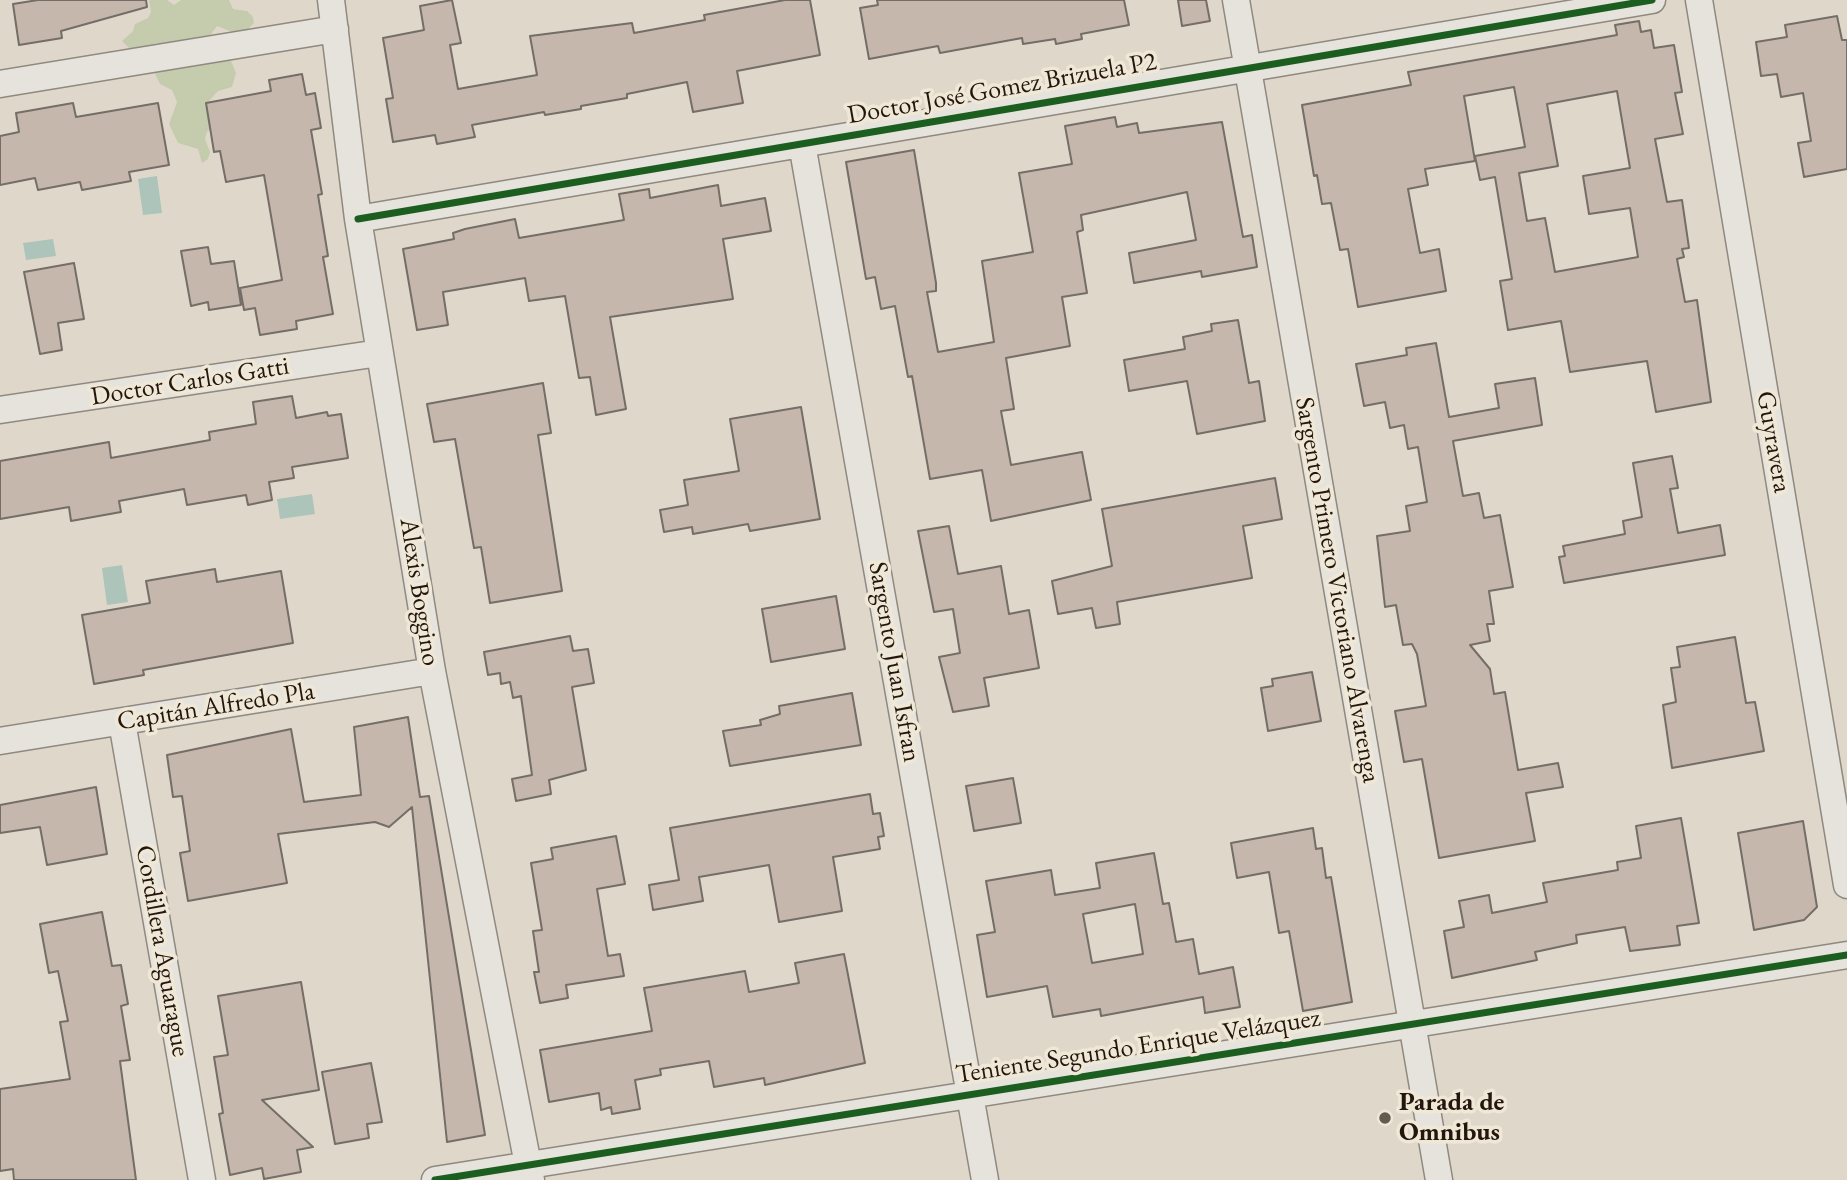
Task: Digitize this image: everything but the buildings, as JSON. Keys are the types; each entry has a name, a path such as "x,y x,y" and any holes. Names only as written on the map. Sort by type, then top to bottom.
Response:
{"street":[{"name":"Alexis Boggino","path":"331,0 358,219 432,671 530,1173"},
{"name":"Sargento Primero Victoriano Alvarenga","path":"1236,0 1439,1180"},
{"name":"Doctor José Gomez Brizuela P2","path":"358,219 1652,0"},
{"name":"Guyravera","path":"1699,0 1847,885"},
{"path":"0,84 335,29"},
{"name":"Sargento Juan Isfran","path":"802,144 985,1180"},
{"name":"Doctor Carlos Gatti","path":"0,410 379,353"},
{"name":"Capitán Alfredo Pla","path":"0,741 432,671"},
{"name":"Cordillera Aguarague","path":"122,722 202,1180"},
{"name":"Teniente Segundo Enrique Velázquez","path":"435,1180 530,1173 970,1095 1847,955"}],"shaded area":[{"path":"149,0 167,0 174,5 181,0 229,0 233,9 247,11 253,17 254,23 244,33 237,34 217,26 209,37 212,49 231,61 236,73 232,87 218,91 209,101 217,122 207,132 205,139 210,152 208,159 202,163 198,149 178,143 169,124 177,102 172,90 160,84 154,72 163,46 156,43 145,50 131,50 122,41 133,31 135,24 148,18 151,12"},
{"path":"157,176 162,213 143,215 138,179"},
{"path":"53,239 56,256 26,260 23,243"},
{"path":"312,494 315,514 280,519 277,499"},
{"path":"122,565 128,602 107,605 102,568"}],"cycle path":[{"path":"358,219 1652,0"},
{"path":"435,1180 1847,955"}],"place":[{"name":"Parada de Omnibus","path":"1385,1118"}]}
